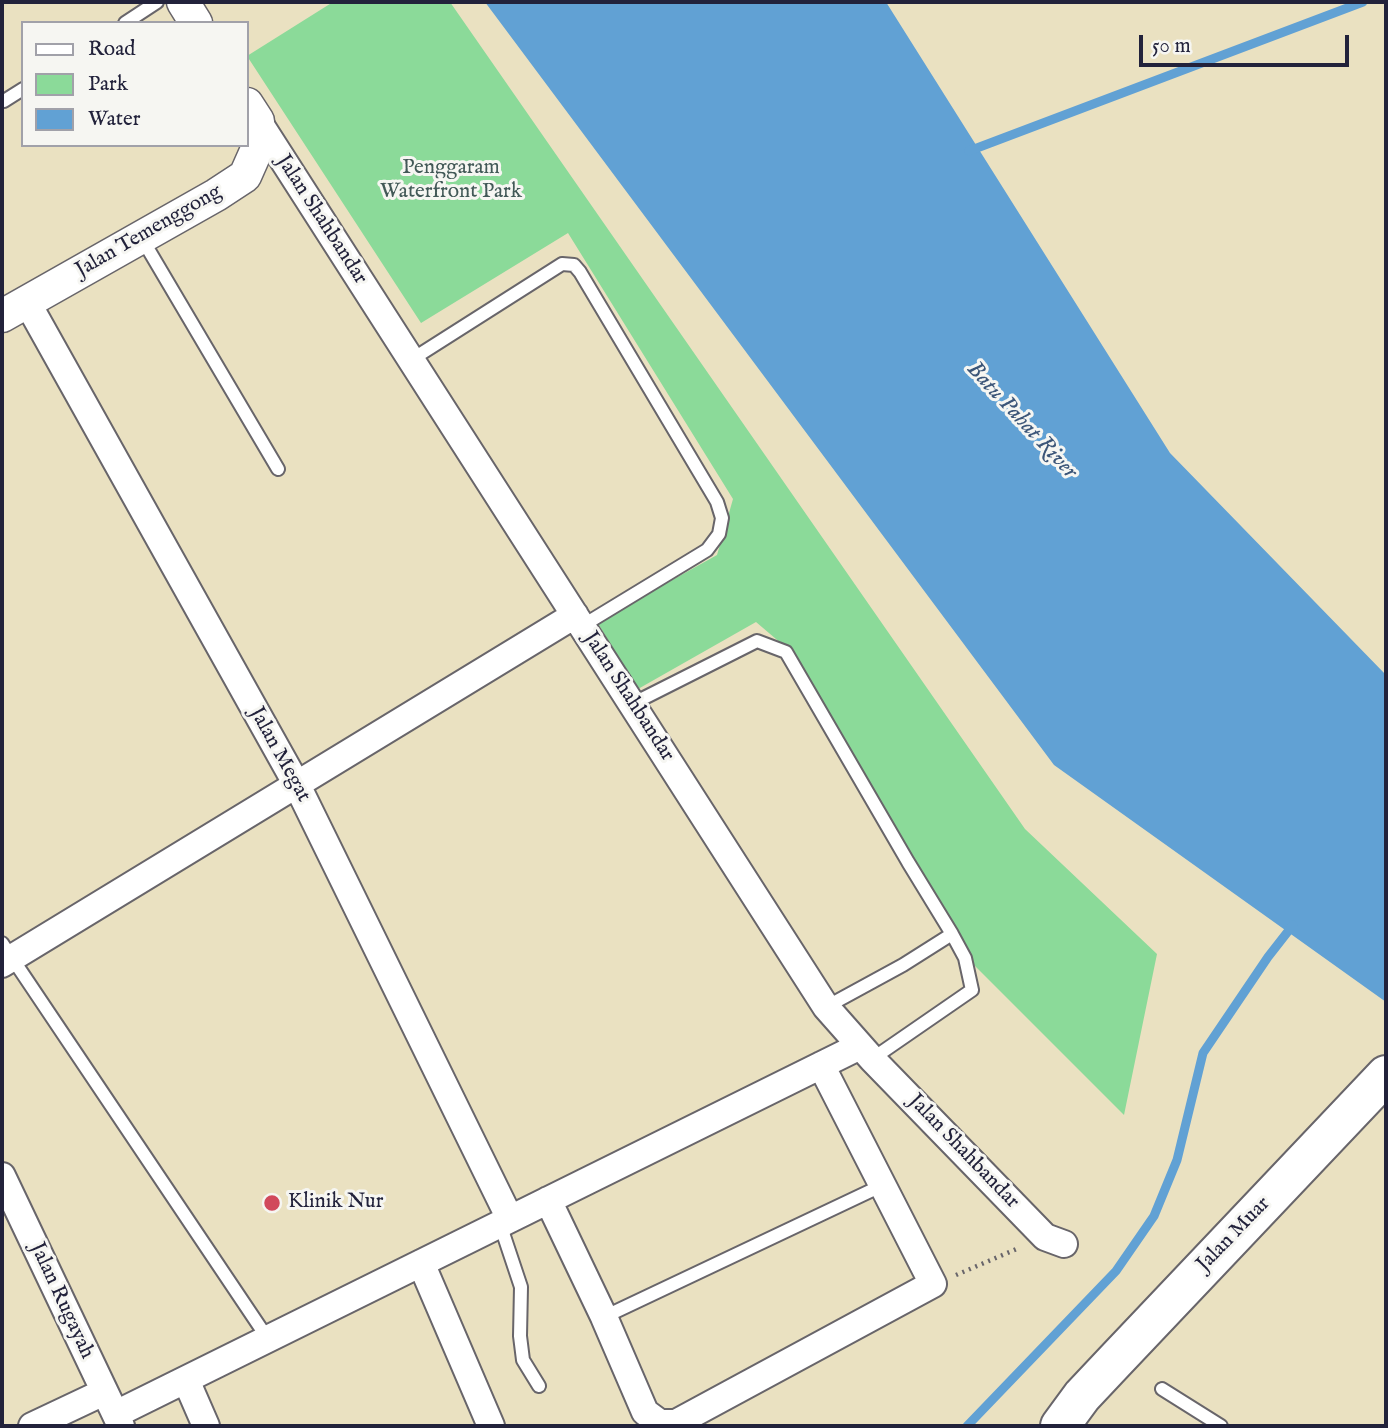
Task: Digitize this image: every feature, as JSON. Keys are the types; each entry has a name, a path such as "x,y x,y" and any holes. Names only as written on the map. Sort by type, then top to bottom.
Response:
{"main road":[{"name":"Jalan Muar","path":"1082,1396 1386,1075"},
{"path":"1035,1426 1082,1396"},
{"path":"1060,1426 1082,1396"}],"street":[{"name":"Jalan Temenggong","path":"8,311 245,176 257,149 252,112"},
{"name":"Jalan Shahbandar","path":"252,112 827,1007 866,1052 1055,1241"},
{"name":"Jalan Megat","path":"8,311 297,785 505,1222"},
{"path":"5,955 579,621"},
{"path":"32,1426 114,1411 186,1380 821,1065 866,1052"},
{"path":"548,1200 604,1317 645,1412 660,1423 676,1423 933,1284 821,1065"},
{"name":"Jalan Rugayah","path":"2,1176 114,1411"},
{"path":"421,1263 491,1426"},
{"path":"186,1380 206,1426"}],"lane":[{"path":"132,21 182,6"},
{"path":"4,101 21,90"},
{"path":"141,237 278,469"},
{"path":"411,360 562,264 574,265 580,272 717,502 722,519 719,534 707,550 579,621"},
{"path":"632,704 757,641 786,652 952,934 965,958 972,990 866,1052"},
{"path":"827,1007 952,934"},
{"path":"5,955 268,1339"},
{"path":"604,1317 883,1185"},
{"path":"505,1222 521,1287 520,1336 523,1360 539,1386"},
{"path":"1162,1389 1221,1426"}],"path":[{"path":"933,1284 1055,1241"}],"green space":[{"name":"Penggaram Waterfront Park","path":"333,2 450,2 1025,829 1157,954 1124,1115 965,956 796,656 756,622 638,689 597,622 717,555 733,499 568,233 421,323 248,55"}],"water":[{"name":"Batu Pahat River","path":"485,2 886,2 1170,453 1386,675 1386,1002 1054,765"}],"waterway":[{"path":"969,151 1363,2"},
{"path":"967,1426 1116,1271 1154,1216 1177,1160 1203,1053 1293,925"}],"place":[{"name":"Klinik Nur","path":"272,1203"}]}
